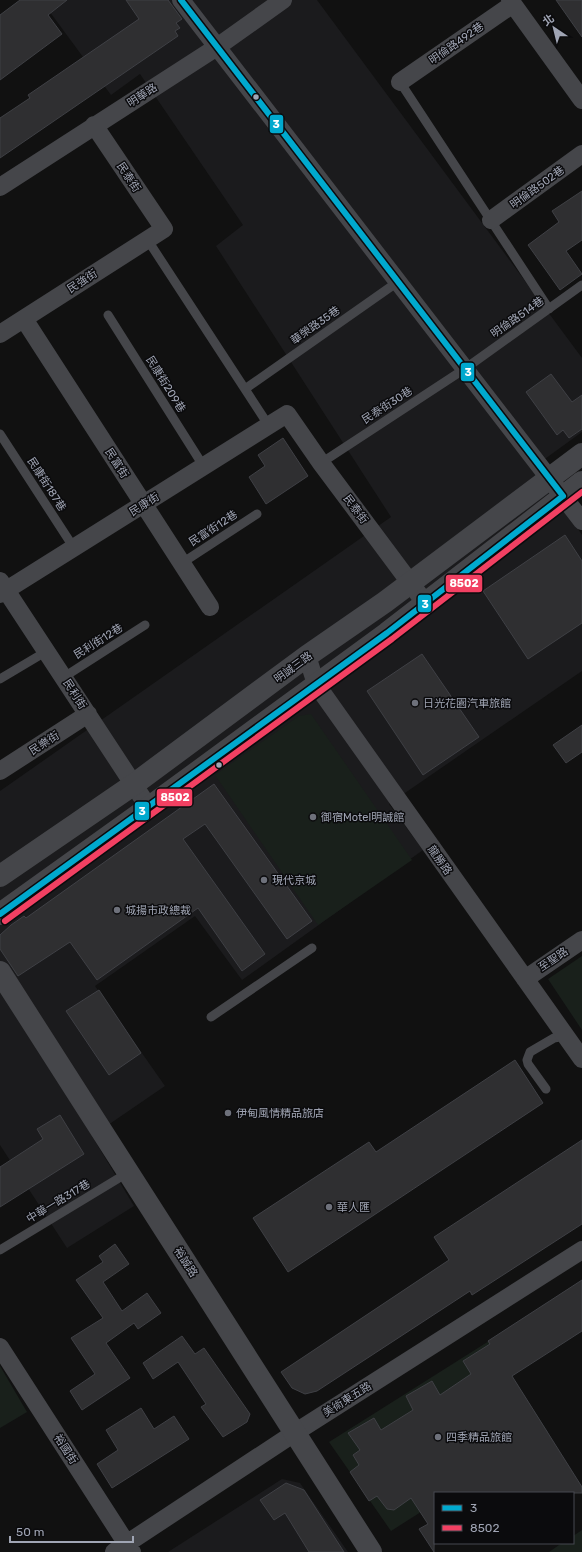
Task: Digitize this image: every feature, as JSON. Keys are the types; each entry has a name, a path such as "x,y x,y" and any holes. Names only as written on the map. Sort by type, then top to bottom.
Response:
{"street":[{"path":"182,0 216,47 399,281 582,521"},
{"name":"明華路","path":"0,187 216,47 283,0"},
{"path":"511,2 582,100"},
{"name":"明倫路492巷","path":"400,82 511,2"},
{"name":"民泰街","path":"94,126 164,229"},
{"name":"明倫路502巷","path":"491,220 582,154"},
{"name":"民強街","path":"0,334 164,229"},
{"name":"民富街","path":"24,319 210,607"},
{"name":"民泰街","path":"287,414 321,463 426,604"},
{"name":"民康街","path":"2,588 74,548 287,414"},
{"name":"明誠三路","path":"0,876 133,785 307,656 410,583 582,454"},
{"path":"0,914 148,808 426,604 582,482"},
{"name":"民利街","path":"2,588 47,651 148,808"},
{"name":"龍勝路","path":"307,656 316,684 582,1059"},
{"name":"民樂街","path":"0,771 88,714"},
{"name":"至聖路","path":"525,979 582,940"},
{"name":"裕誠路","path":"0,972 296,1432 371,1552"},
{"name":"美術東五路","path":"124,1549 296,1432 582,1250"},
{"name":"裕國街","path":"0,1347 124,1549"}],"lane":[{"path":"400,82 549,309"},
{"path":"147,239 269,426"},
{"name":"華榮路35巷","path":"245,389 399,281"},
{"name":"明倫路514巷","path":"466,368 582,285"},
{"name":"民康街209巷","path":"108,315 204,467"},
{"name":"民泰街30巷","path":"321,463 466,368"},
{"name":"民康街187巷","path":"0,434 74,548"},
{"name":"民富街12巷","path":"182,563 257,514"},
{"name":"民利街12巷","path":"64,677 145,625"},
{"path":"0,679 47,651"},
{"path":"210,1017 312,948"},
{"path":"546,1089 528,1064 527,1060 530,1052 554,1038 567,1038"},
{"name":"中華一路317巷","path":"0,1250 129,1172"}],"shaded area":[{"path":"41,0 317,0 582,358 582,432 531,469 566,511 582,535 582,671 389,804 423,850 242,980 195,916 95,986 165,1086 92,1136 134,1206 67,1248 0,1145 0,791 391,517 216,246 243,225 140,74 111,95"},
{"name":"御宿Motel明誠館","path":"311,714 412,860 318,925 215,775 299,716"},
{"path":"582,956 582,1030 548,979"},
{"name":"四季精品旅館","path":"489,1341 548,1432 454,1492 434,1492 434,1504 391,1531 329,1442"},
{"path":"0,1366 27,1412 0,1428"},
{"path":"282,1479 300,1483 348,1552 168,1552"},
{"path":"582,1530 582,1552 549,1552 561,1544 574,1544 574,1535"}],"building":[{"path":"20,0 67,0 48,15 62,34 0,80 0,15"},
{"path":"126,0 168,0 182,19 176,23 180,28 175,31 178,36 0,158 0,118 30,98 28,95 139,19"},
{"path":"556,0 582,0 582,37"},
{"path":"582,191 582,240 566,251 582,274 560,290 528,245 559,222 552,211"},
{"path":"551,374 572,402 582,395 582,429 569,438 563,430 557,435 526,392"},
{"path":"283,438 308,476 266,504 249,477 265,466 258,455"},
{"path":"565,535 582,561 582,623 528,659 483,591"},
{"name":"日光花園汽車旅館","path":"422,654 479,737 423,775 367,691"},
{"path":"582,725 582,752 566,763 553,745"},
{"path":"214,784 312,921 287,939 205,824 183,839 265,954 242,971 198,908 97,980 70,942 18,976 0,949 0,935 11,925 24,916 26,918"},
{"path":"99,990 141,1053 109,1075 66,1011"},
{"path":"515,1060 543,1103 288,1272 253,1218 369,1142 376,1152"},
{"path":"60,1115 84,1154 0,1207 0,1167 43,1139 37,1129"},
{"path":"582,1140 582,1224 472,1295 470,1291 317,1391 305,1394 292,1388 281,1372 449,1260 434,1237"},
{"path":"115,1244 129,1264 103,1282 122,1311 147,1293 161,1313 138,1329 134,1323 106,1343 130,1378 82,1410 70,1391 95,1374 71,1338 103,1318 76,1280 103,1262 99,1256"},
{"name":"四季精品旅館","path":"582,1280 582,1331 512,1376 582,1487 582,1493 434,1492 434,1552 419,1529 428,1524 411,1498 394,1510 387,1509 377,1496 369,1501 350,1472 359,1465 353,1455 360,1450 348,1433 374,1418 381,1430 413,1410 406,1396 432,1381 440,1395 471,1374 463,1361 490,1344 488,1341"},
{"path":"182,1336 195,1354 204,1348 250,1414 247,1422 223,1437 201,1407 206,1404 178,1362 153,1379 143,1363"},
{"path":"141,1408 154,1429 174,1416 189,1439 112,1488 97,1464 118,1450 106,1430"},
{"path":"286,1483 304,1490 344,1552 309,1552 285,1513 274,1520 260,1500"}],"transit line":[{"name":"3","path":"181,0 563,496"},
{"name":"8502","path":"5,921 392,639 582,492"},
{"name":"3","path":"0,914 387,633 563,496"}],"place":[{"name":"日光花園汽車旅館","path":"415,703"},
{"name":"御宿Motel明誠館","path":"313,817"},
{"name":"現代京城","path":"264,880"},
{"name":"城揚市政總裁","path":"117,910"},
{"name":"伊甸風情精品旅店","path":"228,1113"},
{"name":"華人匯","path":"329,1207"},
{"name":"四季精品旅館","path":"438,1437"}]}
